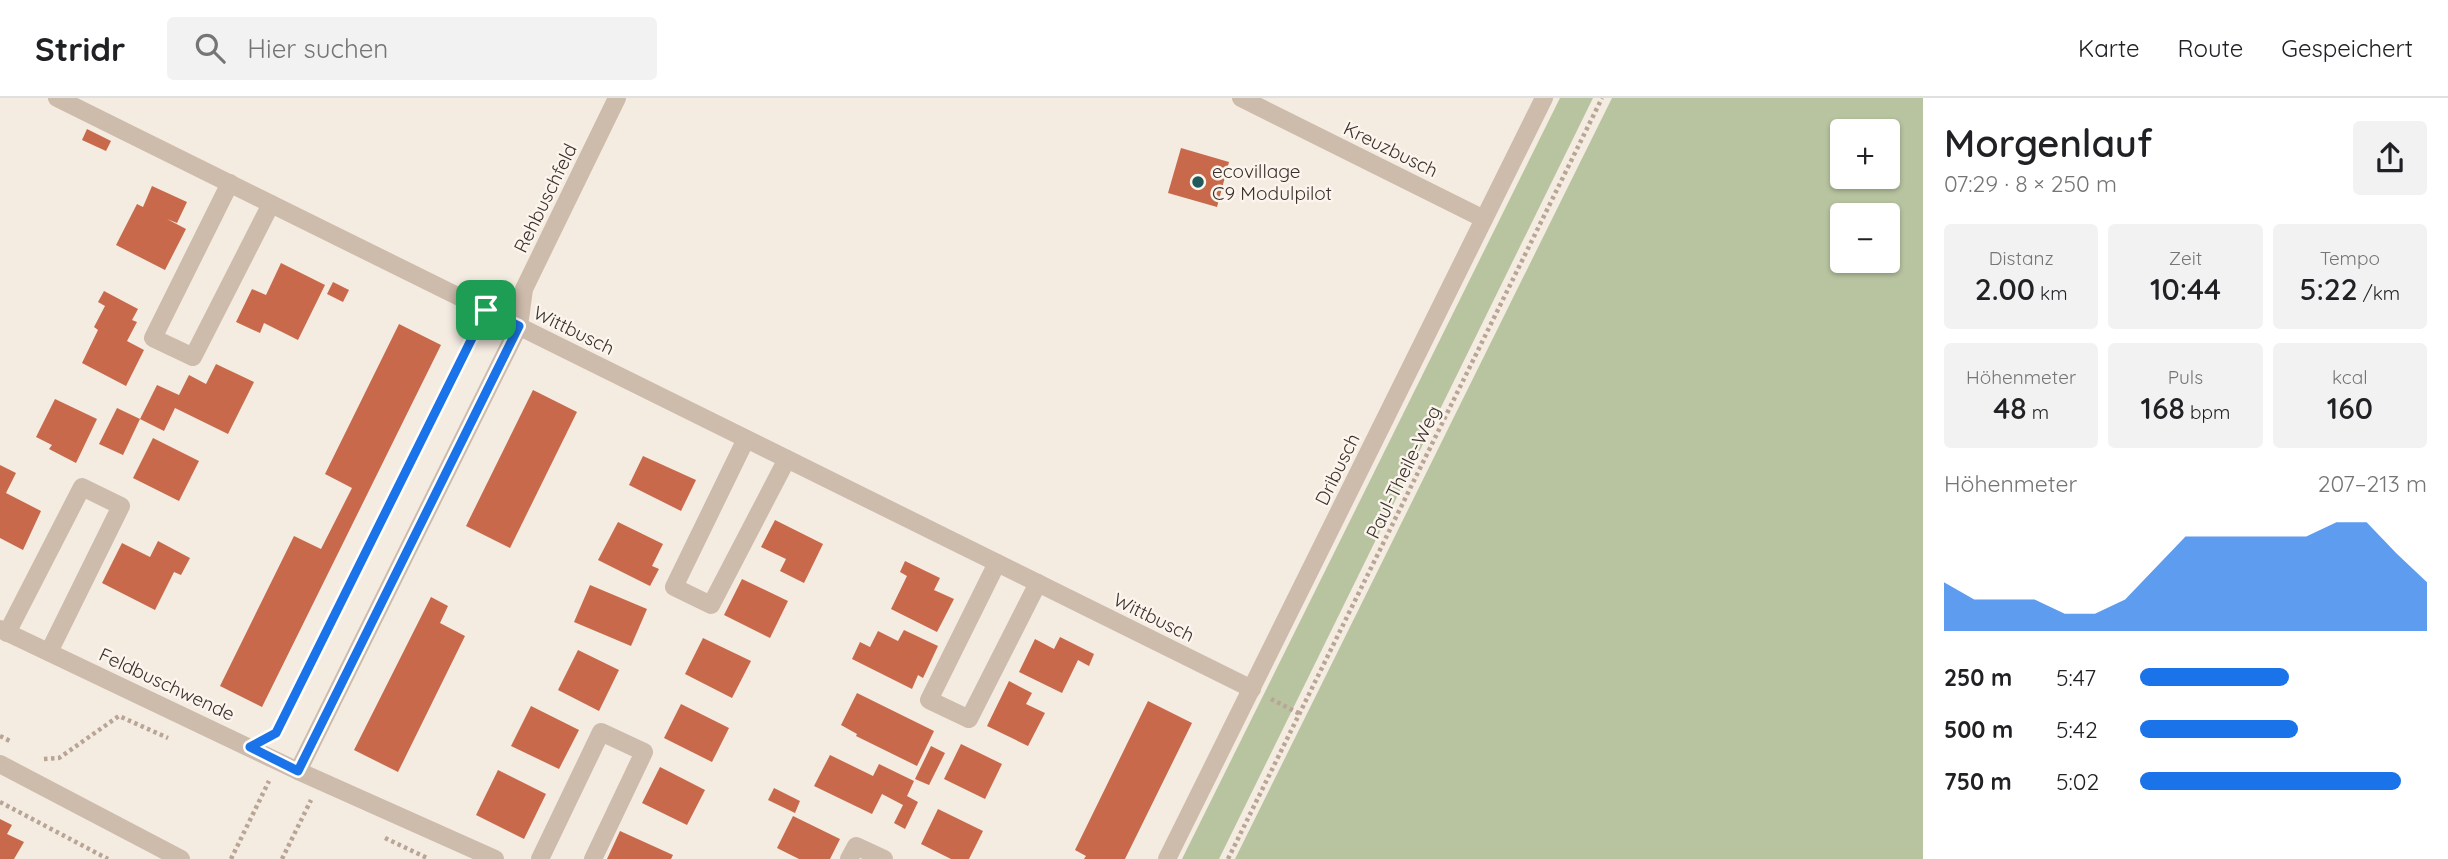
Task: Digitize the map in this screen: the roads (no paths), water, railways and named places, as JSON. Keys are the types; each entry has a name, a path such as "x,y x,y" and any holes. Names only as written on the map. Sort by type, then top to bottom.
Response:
{"street":[{"name":"Wittbusch","path":"57,98 1252,689"},
{"name":"Rehbuschfeld","path":"298,771 519,326 524,289 617,98"},
{"name":"Kreuzbusch","path":"1241,98 1484,219"},
{"name":"Dribusch","path":"1167,859 1544,98"},
{"path":"230,183 153,338 193,357 271,204"},
{"path":"746,439 674,587 711,605 787,459"},
{"name":"Feldbuschwende","path":"49,652 121,506 82,487 4,631 298,771 495,859"},
{"path":"998,563 929,700 969,719 1038,583"},
{"path":"540,859 601,732 644,752 593,859"},
{"path":"0,764 181,859"},
{"path":"849,859 856,846 884,859"}],"place":[{"name":"ecovillage C9 Modulpilot","path":"1198,182"}]}
